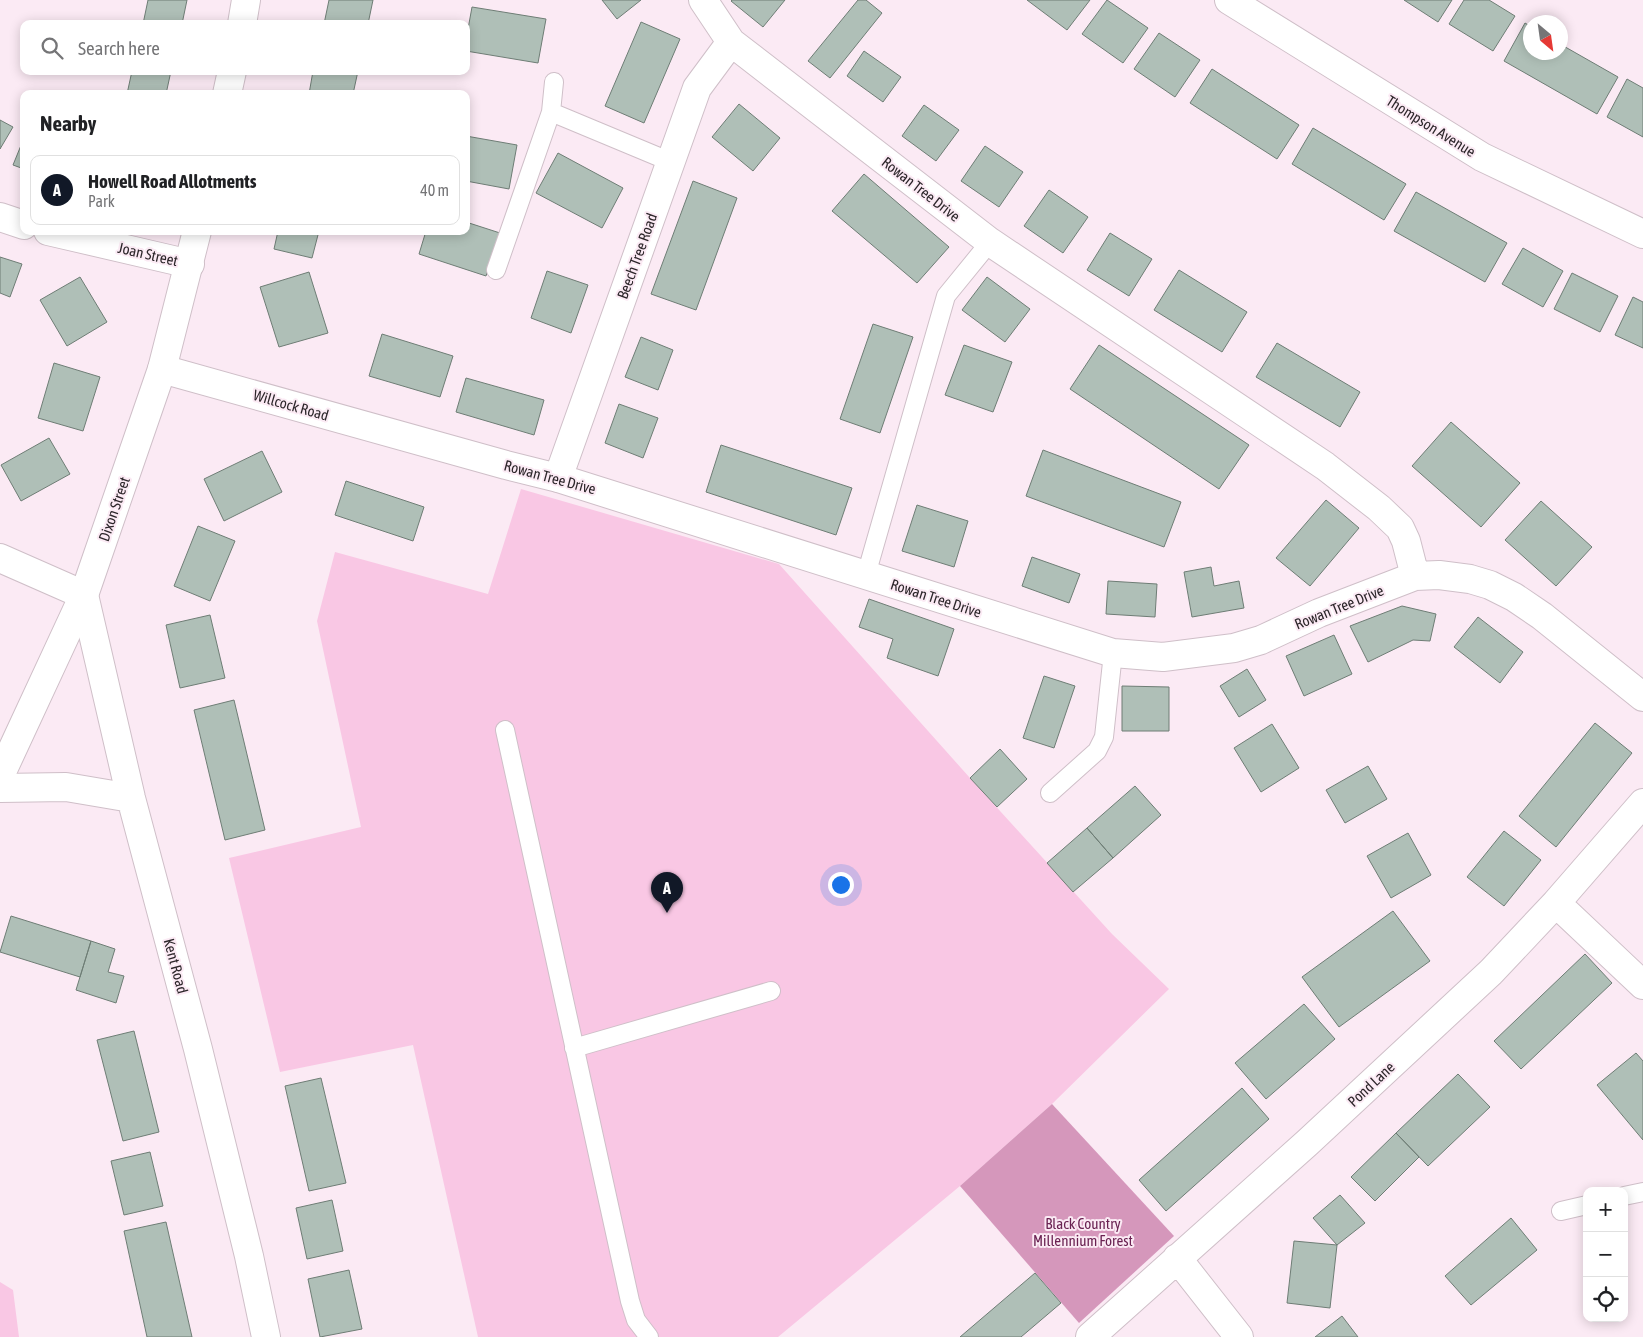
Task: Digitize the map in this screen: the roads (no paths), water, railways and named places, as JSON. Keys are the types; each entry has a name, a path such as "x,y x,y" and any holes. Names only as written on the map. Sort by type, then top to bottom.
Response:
{"main road":[{"path":"243,20 246,0"},
{"name":"Rowan Tree Drive","path":"420,441 558,478 1113,653 1163,657 1234,648 1261,640 1319,614 1415,576 1406,541 1400,528 1379,508 1325,466 990,242 731,42 702,0"},
{"name":"Thompson Avenue","path":"1229,0 1482,158 1643,234"},
{"name":"Beech Tree Road","path":"558,478 698,88 731,42"},
{"path":"228,90 231,75"},
{"path":"0,217 20,224"},
{"name":"Joan Street","path":"65,235 190,264"},
{"name":"Dixon Street","path":"0,776 84,595 162,369 196,235"},
{"name":"Willcock Road","path":"162,369 420,441"},
{"path":"0,558 84,595"},
{"path":"1415,576 1439,575 1470,579 1490,585 1514,597 1542,616 1643,697"},
{"name":"Kent Road","path":"84,595 131,798 200,1058 249,1256 266,1337"},
{"path":"0,788 66,787 131,798"},
{"name":"Pond Lane","path":"1090,1337 1307,1143 1490,972 1556,903 1643,803"},
{"path":"1556,903 1643,985"},
{"path":"1177,1258 1239,1337"}],"lane":[{"path":"496,270 550,112 554,82"},
{"path":"550,112 671,162"},
{"path":"866,575 946,296 990,242"},
{"path":"1050,793 1097,751 1104,737 1113,653"},
{"path":"505,730 630,1300 636,1320 649,1337"},
{"path":"574,1048 771,991"},
{"path":"1628,1195 1643,1192"},
{"path":"1561,1211 1583,1206"}],"place":[{"name":"Howell Road Allotments","path":"667,913"}],"park label":[{"name":"Black Country Millennium Forest","path":"1083,1232"}]}
